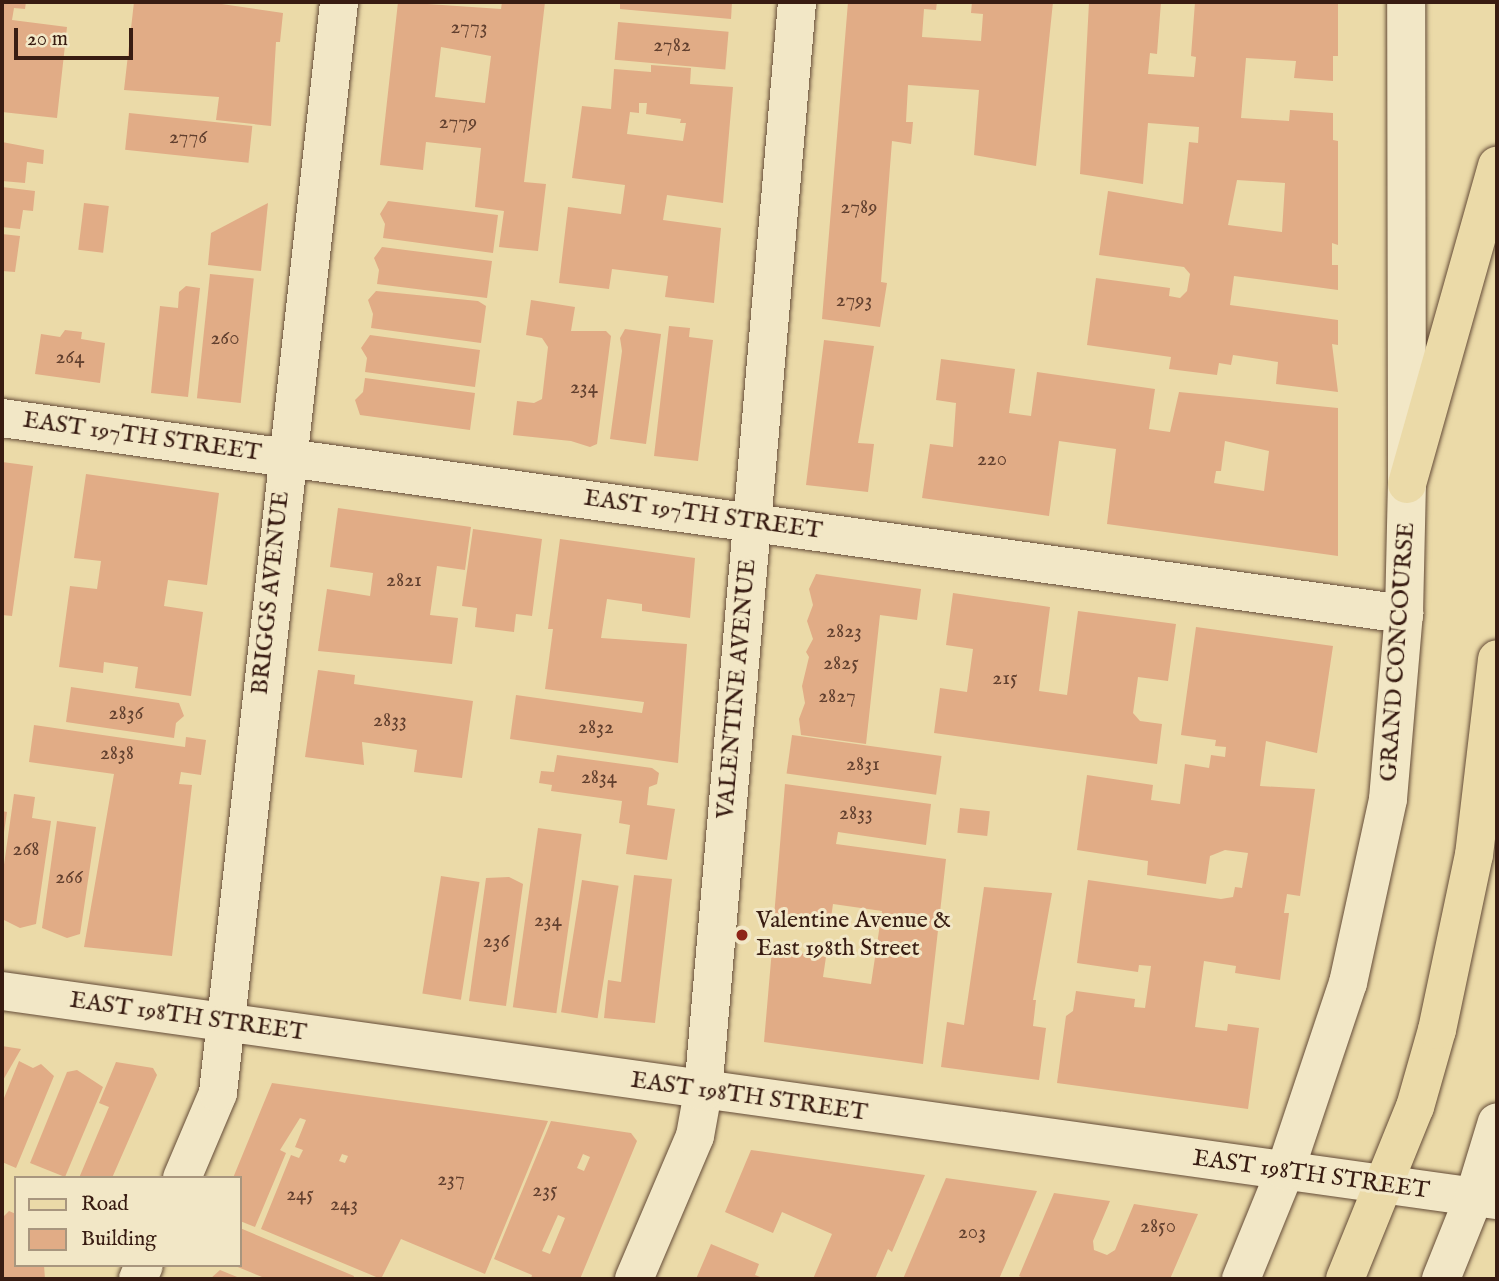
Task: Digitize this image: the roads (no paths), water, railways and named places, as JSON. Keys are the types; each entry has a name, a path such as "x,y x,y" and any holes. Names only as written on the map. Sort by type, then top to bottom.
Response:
{"main road":[{"path":"1407,484 1497,165"},
{"path":"1345,1279 1415,1107 1459,941 1490,743 1497,659"}],"street":[{"name":"BRIGGS AVENUE","path":"183,1176 218,1093 223,1021 339,2"},
{"name":"VALENTINE AVENUE","path":"634,1279 695,1136 703,1092 797,2"},
{"name":"GRAND CONCOURSE","path":"1241,1279 1285,1171 1341,1006 1370,898 1388,799 1404,614 1407,484 1406,2"},
{"name":"EAST 197TH STREET","path":"2,418 1404,614"},
{"name":"EAST 198TH STREET","path":"2,990 703,1092 1486,1198"},
{"path":"1441,1279 1486,1198 1497,1122"}],"place":[{"name":"Valentine Avenue & East 198th Street","path":"742,935"}]}
